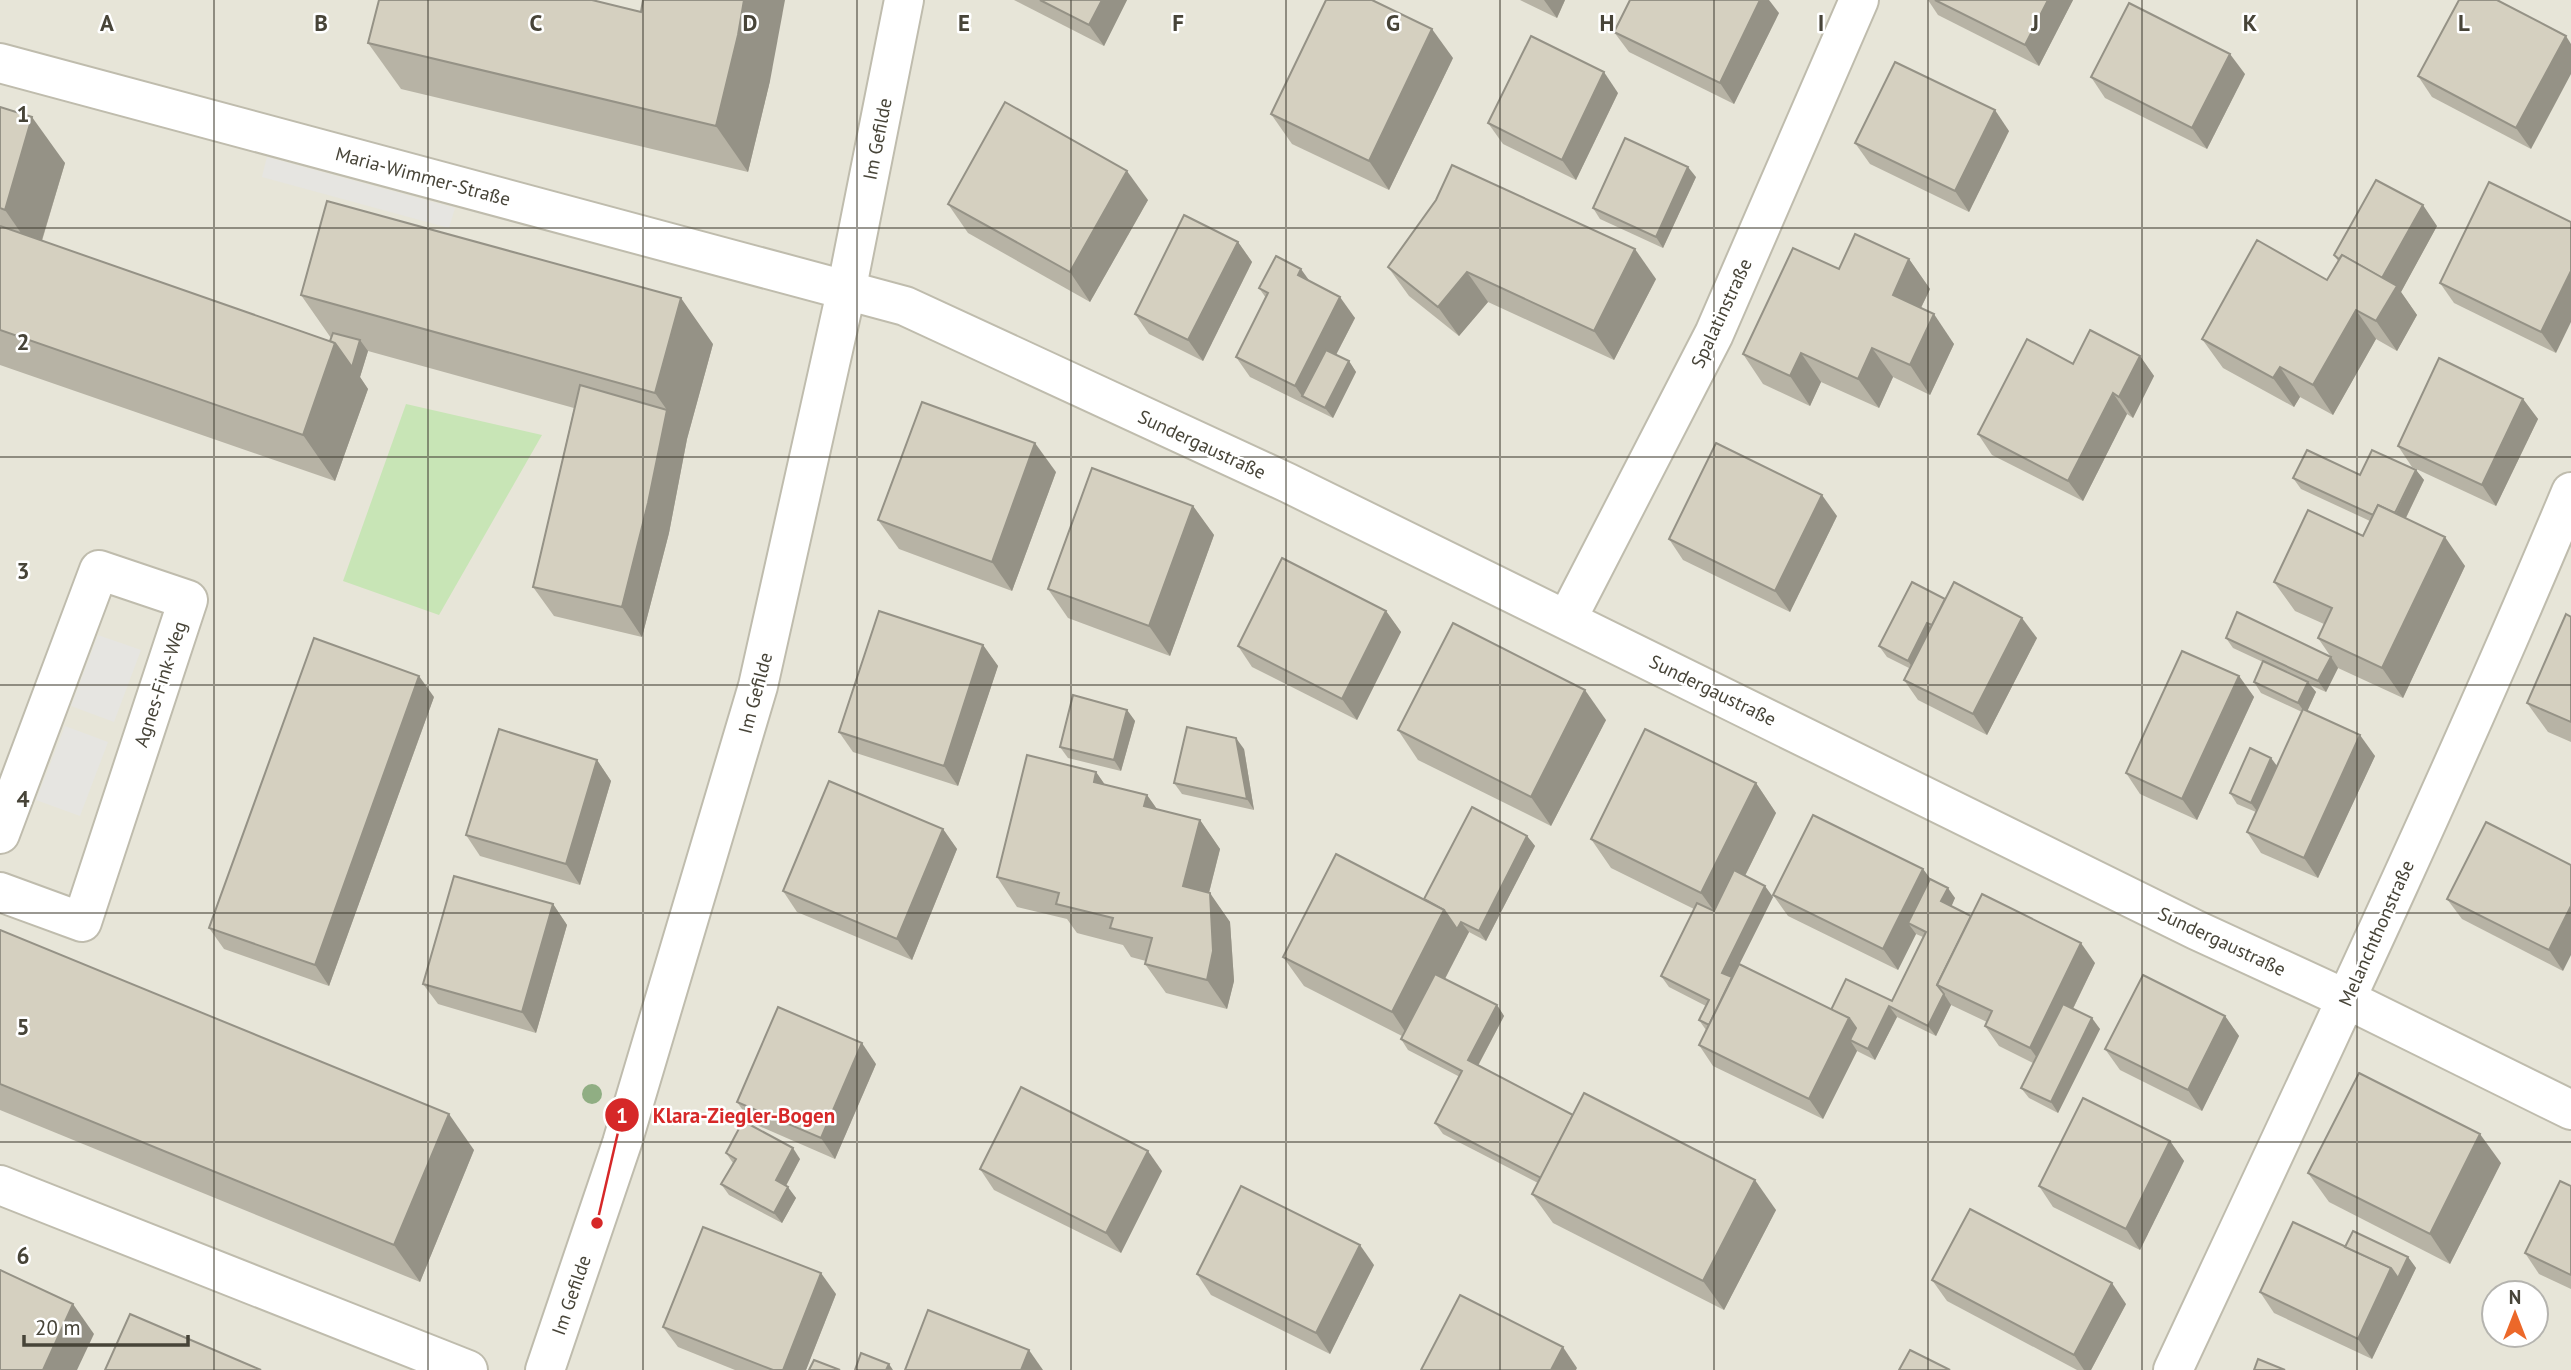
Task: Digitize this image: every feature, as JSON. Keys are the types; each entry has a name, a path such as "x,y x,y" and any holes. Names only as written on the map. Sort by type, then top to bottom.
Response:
{"street":[{"name":"Im Gefilde","path":"545,1370 622,1143 758,686 846,292 904,0"},
{"name":"Spalatinstraße","path":"1567,619 1714,334 1859,0"},
{"name":"Maria-Wimmer-Straße","path":"0,63 846,292"},
{"name":"Sundergaustraße","path":"846,292 918,312 1288,483 2571,1110"},
{"name":"Melanchthonstraße","path":"2173,1370 2346,999 2526,600 2571,492"},
{"name":"Agnes-Fink-Weg","path":"0,834 99,570 188,600 82,922 0,892"},
{"path":"0,1185 468,1370"}],"shaded area":[{"path":"0,0 2571,0 2571,1370 0,1370"},
{"path":"267,157 455,208 449,228 262,177"},
{"path":"98,635 141,650 114,722 71,706"},
{"path":"65,726 108,742 80,816 36,800"}],"green space":[{"path":"406,404 542,435 439,615 343,581"}],"building":[{"path":"379,0 592,0 641,12 643,0 744,0 716,126 368,43"},
{"path":"1040,0 1102,0 1089,25"},
{"path":"1326,0 1372,0 1432,29 1369,161 1271,114"},
{"path":"1630,0 1760,0 1720,83 1614,32"},
{"path":"1935,0 2048,0 2025,45"},
{"path":"2459,0 2497,0 2566,36 2516,128 2418,76"},
{"path":"2129,3 2230,54 2192,128 2091,77"},
{"path":"1531,36 1604,72 1562,160 1488,123"},
{"path":"1895,62 1995,110 1955,191 1855,143"},
{"path":"1005,102 1127,171 1070,272 948,204"},
{"path":"0,107 32,117 5,210 0,208"},
{"path":"1625,138 1688,167 1656,237 1593,208"},
{"path":"1452,165 1635,249 1594,331 1467,272 1438,307 1388,267 1436,200"},
{"path":"2376,180 2423,205 2382,278 2342,255 2339,259 2334,255"},
{"path":"2489,182 2571,222 2571,271 2541,332 2440,283"},
{"path":"327,201 681,298 655,393 301,295"},
{"path":"1184,215 1238,242 1188,340 1135,314"},
{"path":"0,226 335,343 303,435 0,330"},
{"path":"1855,234 1909,259 1893,295 1934,314 1910,365 1872,348 1858,379 1801,353 1790,376 1743,354 1793,248 1839,269"},
{"path":"2257,240 2327,280 2342,255 2397,286 2376,321 2356,310 2313,385 2280,367 2273,378 2202,339"},
{"path":"1276,256 1301,269 1298,275 1340,297 1295,386 1236,357 1268,293 1259,288"},
{"path":"2090,330 2140,356 2119,397 2113,393 2068,481 1978,434 2027,339 2073,364"},
{"path":"333,333 360,340 352,367 335,343 330,341"},
{"path":"1326,350 1349,361 1325,408 1302,396"},
{"path":"2439,358 2523,399 2482,485 2398,446"},
{"path":"580,385 667,410 648,503 622,607 533,587"},
{"path":"922,402 1035,443 992,562 878,520"},
{"path":"1716,443 1822,495 1775,591 1669,539"},
{"path":"2307,450 2360,475 2372,450 2416,470 2395,513 2378,505 2373,515 2293,478"},
{"path":"1092,468 1193,506 1149,626 1048,589"},
{"path":"2378,505 2445,537 2382,668 2318,638 2332,608 2274,582 2308,510 2363,536"},
{"path":"1282,558 1386,611 1342,699 1238,646"},
{"path":"1912,582 1945,599 1932,625 1927,623 1908,661 1879,646"},
{"path":"1954,582 2022,618 1973,714 1904,680"},
{"path":"879,611 983,645 944,766 839,732"},
{"path":"2237,612 2331,657 2318,681 2226,638"},
{"path":"2566,614 2571,617 2571,722 2527,703"},
{"path":"1453,623 1585,690 1531,797 1398,730"},
{"path":"314,638 419,676 315,965 209,928"},
{"path":"2182,651 2239,676 2182,799 2126,773"},
{"path":"2263,661 2308,682 2298,703 2254,682"},
{"path":"1073,695 1127,710 1114,760 1060,747"},
{"path":"2303,709 2360,735 2304,858 2247,832"},
{"path":"1187,727 1236,738 1247,799 1174,783"},
{"path":"499,729 597,760 566,864 466,835"},
{"path":"1645,729 1756,783 1701,893 1591,839"},
{"path":"2250,748 2271,758 2251,803 2230,793"},
{"path":"1027,755 1096,772 1094,782 1147,795 1144,806 1200,820 1183,886 1210,893 1213,951 1207,980 1145,964 1152,938 1110,928 1113,918 1056,904 1059,893 997,877"},
{"path":"829,781 943,829 897,939 783,891"},
{"path":"1472,807 1527,836 1479,931 1461,922 1457,929 1444,910 1424,899"},
{"path":"1813,815 1923,869 1883,949 1773,895"},
{"path":"2486,822 2571,865 2571,906 2549,950 2447,899"},
{"path":"1336,854 1444,910 1392,1012 1283,957"},
{"path":"1734,870 1765,886 1722,973 1732,977 1709,1025 1699,1020 1709,1000 1661,976 1697,903 1714,911"},
{"path":"454,876 553,904 522,1012 423,984"},
{"path":"1930,879 1948,888 1941,901 1971,916 1937,985 1944,994 1928,1026 1889,1006 1868,1049 1850,1040 1856,1028 1849,1018 1831,1010 1846,979 1892,1001 1926,932 1908,923"},
{"path":"1982,894 2081,943 2030,1048 1985,1026 1992,1011 1937,985"},
{"path":"0,930 449,1114 394,1245 0,1084"},
{"path":"1739,964 1849,1018 1809,1099 1699,1045"},
{"path":"1435,974 1497,1005 1468,1060 1573,1115 1541,1178 1435,1123 1462,1071 1401,1039"},
{"path":"2143,975 2225,1016 2188,1090 2105,1049"},
{"path":"2063,1004 2092,1018 2051,1102 2021,1088"},
{"path":"778,1007 862,1043 821,1138 737,1102"},
{"path":"2359,1073 2480,1134 2430,1234 2308,1173"},
{"path":"1021,1087 1148,1151 1106,1233 980,1169"},
{"path":"1584,1093 1755,1180 1703,1281 1532,1194"},
{"path":"2083,1098 2170,1141 2126,1229 2039,1186"},
{"path":"743,1121 793,1148 776,1180 788,1187 774,1213 721,1184 736,1159 726,1153"},
{"path":"2560,1181 2571,1186 2571,1275 2525,1253"},
{"path":"1241,1186 1360,1245 1316,1333 1197,1274"},
{"path":"1970,1209 2112,1283 2074,1355 1932,1280"},
{"path":"2293,1222 2391,1268 2358,1339 2260,1292"},
{"path":"703,1227 821,1273 783,1370 773,1370 663,1327"},
{"path":"2353,1231 2408,1257 2398,1278 2391,1268 2345,1247"},
{"path":"0,1270 73,1304 43,1370 0,1370"},
{"path":"1460,1295 1563,1347 1551,1370 1421,1370"},
{"path":"928,1310 1029,1350 1021,1370 905,1370"},
{"path":"130,1314 261,1370 105,1370"},
{"path":"1910,1350 1950,1370 1899,1370"},
{"path":"861,1353 889,1364 886,1370 855,1370"},
{"path":"2258,1359 2285,1370 2254,1370"},
{"path":"814,1360 840,1370 809,1370"}],"place":[{"name":"Klara-Ziegler-Bogen","path":"597,1223"}]}
